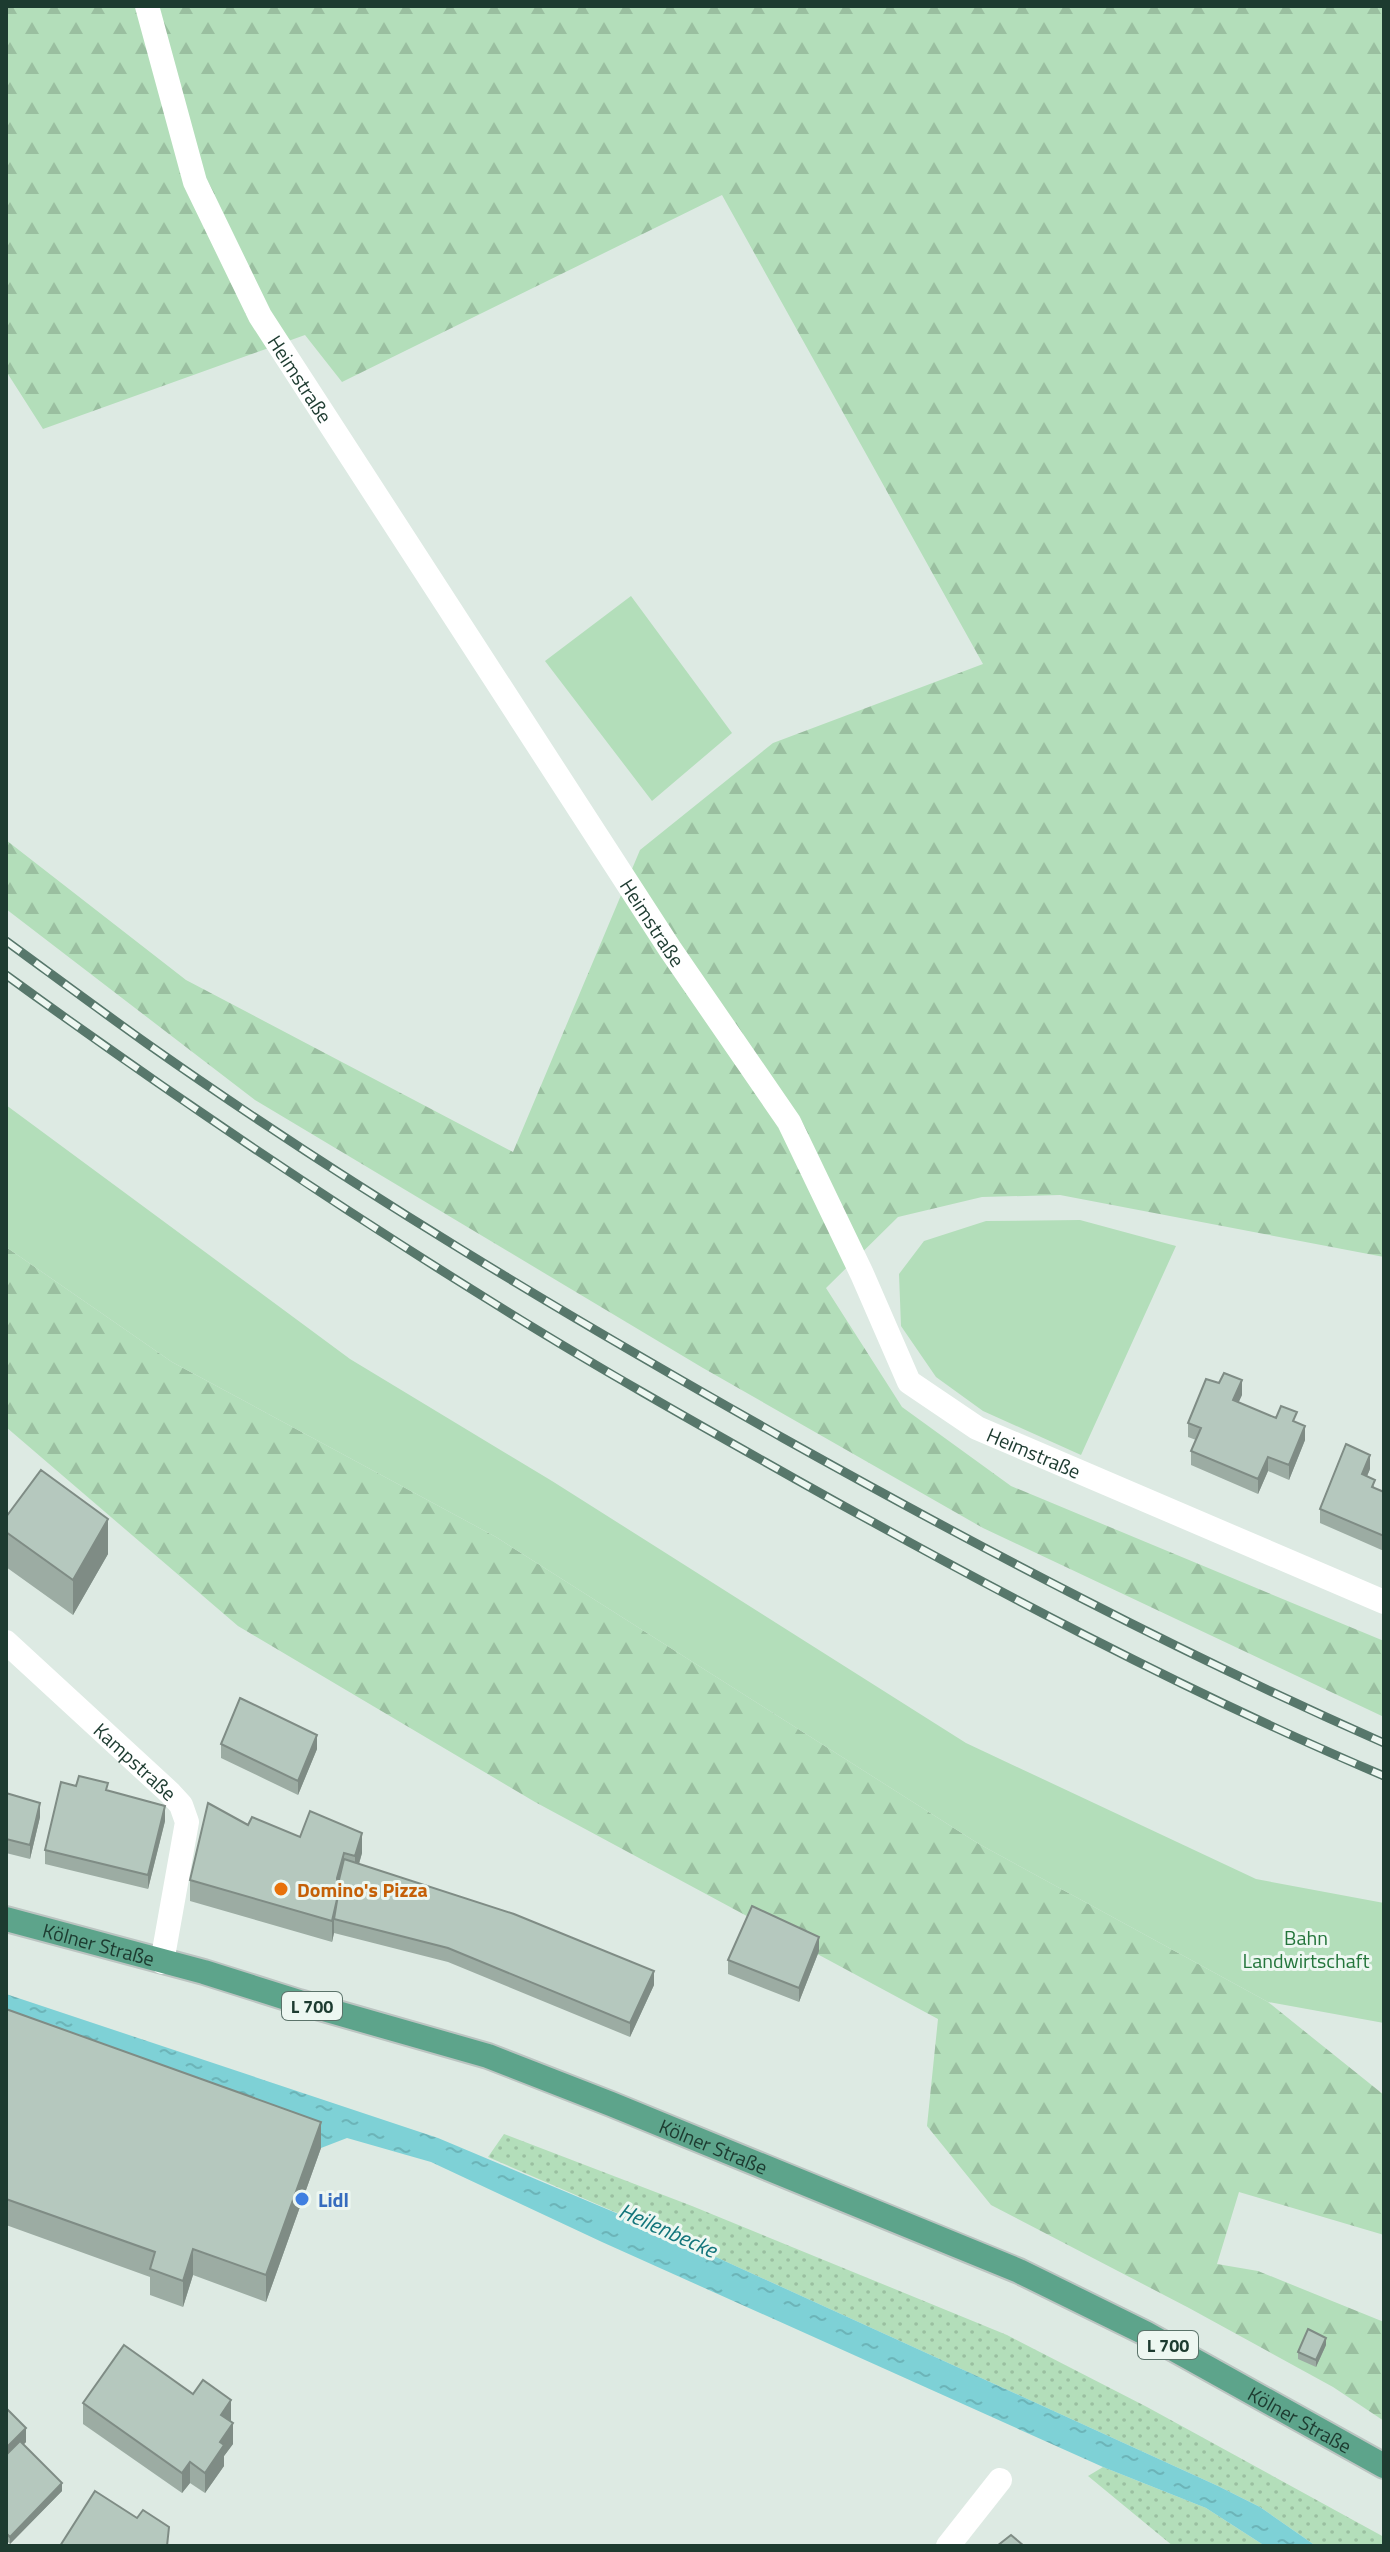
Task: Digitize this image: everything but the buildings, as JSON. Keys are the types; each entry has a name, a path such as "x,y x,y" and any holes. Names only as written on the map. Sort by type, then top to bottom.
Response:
{"main road":[{"name":"Kölner Straße","path":"6,1919 488,2056 727,2150 1019,2271 1145,2333 1384,2466"}],"street":[{"name":"Heimstraße","path":"147,6 195,182 260,316 670,949 789,1122 862,1274 909,1382 977,1428 1384,1602"},
{"name":"Kampstraße","path":"6,1642 181,1805 187,1822 162,1962"},
{"path":"948,2546 1000,2480"}],"green space":[{"path":"6,6 1384,6 1384,1257 1060,1195 982,1197 898,1217 826,1288 902,1407 1011,1486 1384,1641 1384,1717 983,1528 703,1368 255,1100 6,909 6,840 186,980 513,1152 640,850 773,743 983,664 722,195 342,382 305,335 43,429 6,371"},
{"path":"631,596 732,733 652,801 545,661"},
{"name":"Bahn Landwirtschaft","path":"6,1105 350,1359 552,1481 966,1743 1256,1879 1384,1903 1384,2023 1268,2002 979,1844 496,1537 172,1362 6,1247"},
{"path":"1080,1220 1176,1246 1081,1455 983,1411 936,1377 901,1326 899,1274 924,1241 986,1221"},
{"path":"6,1247 172,1362 496,1537 979,1844 1268,2002 1384,2095 1384,2235 1239,2192 1217,2264 1258,2271 1384,2322 1384,2421 1333,2387 991,2205 927,2126 938,2019 535,1802 238,1626 6,1427"},
{"path":"504,2134 692,2206 1007,2335 1147,2407 1384,2537 1384,2546 1316,2546 1260,2507 1218,2486 659,2231 488,2157"},
{"path":"1103,2467 1206,2508 1265,2546 1173,2546 1088,2476"}],"water":[{"path":"6,1994 438,2138 659,2231 1218,2486 1260,2507 1316,2546 1265,2546 1206,2508 1103,2467 431,2162 347,2138 321,2148 6,2035"}],"railway":[{"path":"6,941 149,1045 303,1150 621,1345 1005,1559 1155,1636 1384,1743"},
{"path":"6,975 307,1184 567,1348 868,1520 1013,1598 1234,1709 1384,1776"}],"place":[{"name":"Domino's Pizza","path":"281,1889"},
{"name":"Lidl","path":"302,2199"}],"water label":[{"name":"Heilenbecke","path":"668,2230"}]}
